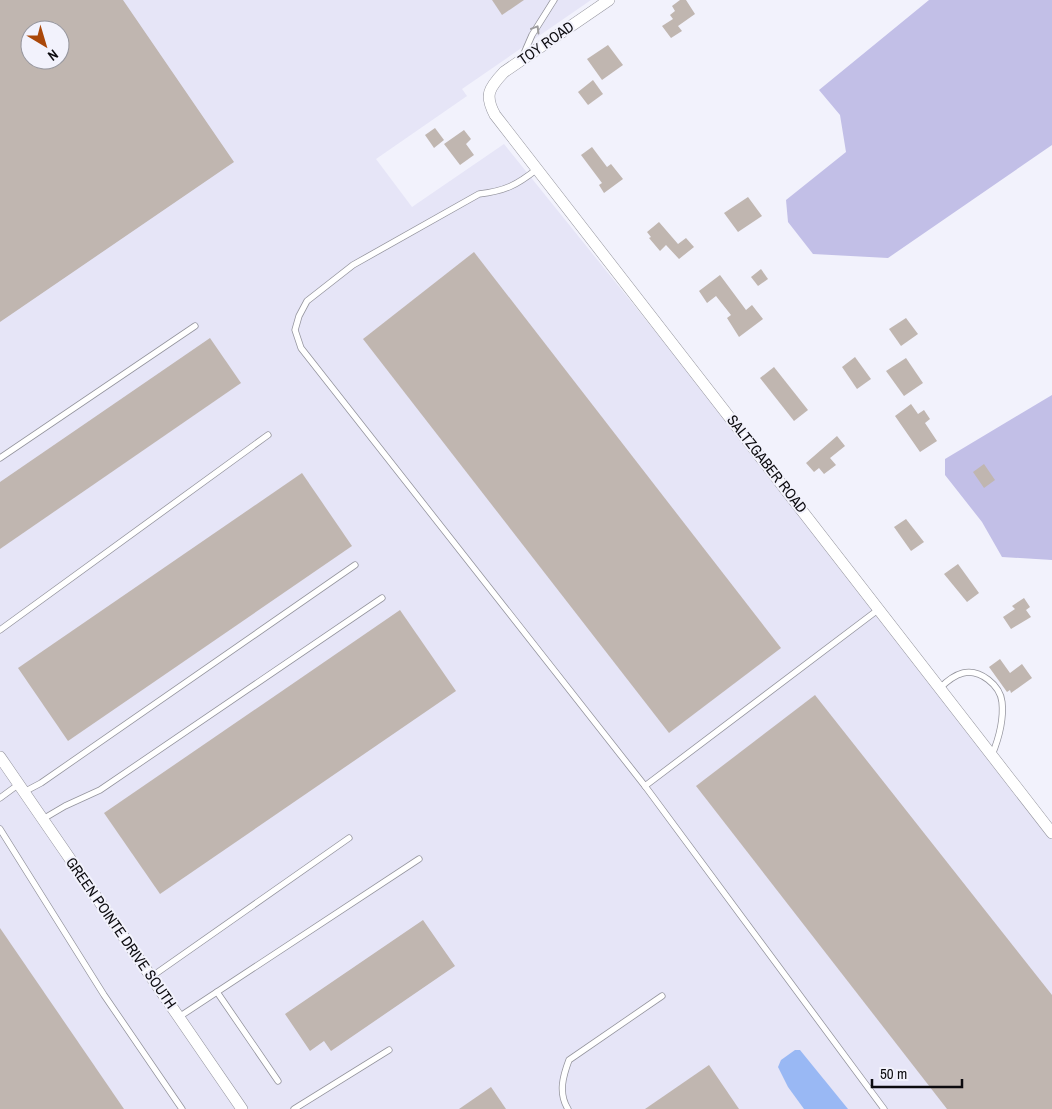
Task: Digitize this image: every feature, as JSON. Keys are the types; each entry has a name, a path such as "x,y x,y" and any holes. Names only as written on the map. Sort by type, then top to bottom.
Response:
{"street":[{"name":"TOY ROAD","path":"488,93 504,72 609,0"},
{"name":"SALTZGABER ROAD","path":"488,93 490,105 495,115 1052,832"},
{"name":"GREEN POINTE DRIVE SOUTH","path":"0,757 4,769 21,788 242,1109"}],"lane":[{"path":"522,60 523,53 532,35 554,0"},
{"path":"537,170 522,181 498,192 479,194 353,265 307,301 299,316 296,330 301,348 646,786 884,1109"},
{"path":"0,458 195,326"},
{"path":"0,630 268,435"},
{"path":"0,798 49,777 355,565"},
{"path":"43,820 65,806 100,790 382,598"},
{"path":"646,786 879,609"},
{"path":"940,688 946,682 963,673 981,674 996,687 1002,701 1001,727 1000,736 992,755"},
{"path":"0,829 104,995 182,1109"},
{"path":"151,977 349,838"},
{"path":"179,1017 419,859"},
{"path":"217,992 278,1081"},
{"path":"568,1109 563,1094 563,1077 569,1060 662,996"},
{"path":"294,1109 388,1050"}],"shaded area":[{"path":"0,0 591,0 462,89 467,96 376,159 412,207 504,144 879,609 1052,838 1052,1109 0,1109"},
{"path":"929,0 1052,0 1052,145 888,258 813,254 788,222 786,200 846,152 840,115 819,90"},
{"path":"1052,395 1052,560 1002,557 982,522 945,475 945,459"},
{"path":"795,1050 800,1050 848,1109 804,1109 788,1087 778,1067 781,1060"}],"building":[{"path":"0,0 123,0 234,162 0,322"},
{"path":"492,0 524,0 502,15"},
{"path":"680,0 686,0 695,14 678,26 682,31 671,38 662,26 673,19 670,15 675,11 672,6"},
{"path":"608,45 623,65 602,80 587,59"},
{"path":"593,80 603,94 588,105 578,92"},
{"path":"435,128 444,140 434,148 425,135"},
{"path":"464,130 471,139 466,144 474,155 460,165 444,144"},
{"path":"592,147 607,167 611,164 623,179 604,193 599,185 602,183 581,155"},
{"path":"748,197 762,216 738,232 724,213"},
{"path":"659,222 678,244 686,238 694,247 679,259 666,245 660,251 649,238 651,237 647,232"},
{"path":"474,252 781,648 669,733 363,339"},
{"path":"761,269 768,279 758,286 751,277"},
{"path":"720,275 746,310 752,305 763,319 739,337 727,318 731,315 716,296 707,303 699,291"},
{"path":"906,318 918,334 901,346 889,329"},
{"path":"210,338 241,383 0,549 0,482"},
{"path":"855,357 871,379 857,389 842,367"},
{"path":"906,358 923,383 904,396 886,371"},
{"path":"774,367 808,410 794,421 760,378"},
{"path":"911,404 918,414 924,410 930,419 925,423 937,441 920,452 895,416"},
{"path":"837,436 845,446 830,458 836,465 824,474 819,468 814,472 806,463"},
{"path":"984,464 995,480 984,488 973,472"},
{"path":"302,473 352,546 68,741 18,668"},
{"path":"906,519 924,542 911,551 894,527"},
{"path":"958,564 979,593 967,602 944,574"},
{"path":"1024,598 1030,607 1026,610 1031,617 1011,629 1003,617 1015,609 1012,606"},
{"path":"400,610 456,691 160,894 104,813"},
{"path":"1000,659 1010,673 1022,664 1032,678 1011,693 1010,690 1007,692 989,667"},
{"path":"815,695 1052,995 1052,1109 947,1109 696,786"},
{"path":"423,920 455,966 331,1051 324,1041 310,1051 285,1014"},
{"path":"0,928 124,1109 0,1109"},
{"path":"709,1065 739,1109 645,1109"},
{"path":"491,1087 506,1109 459,1109"}]}
